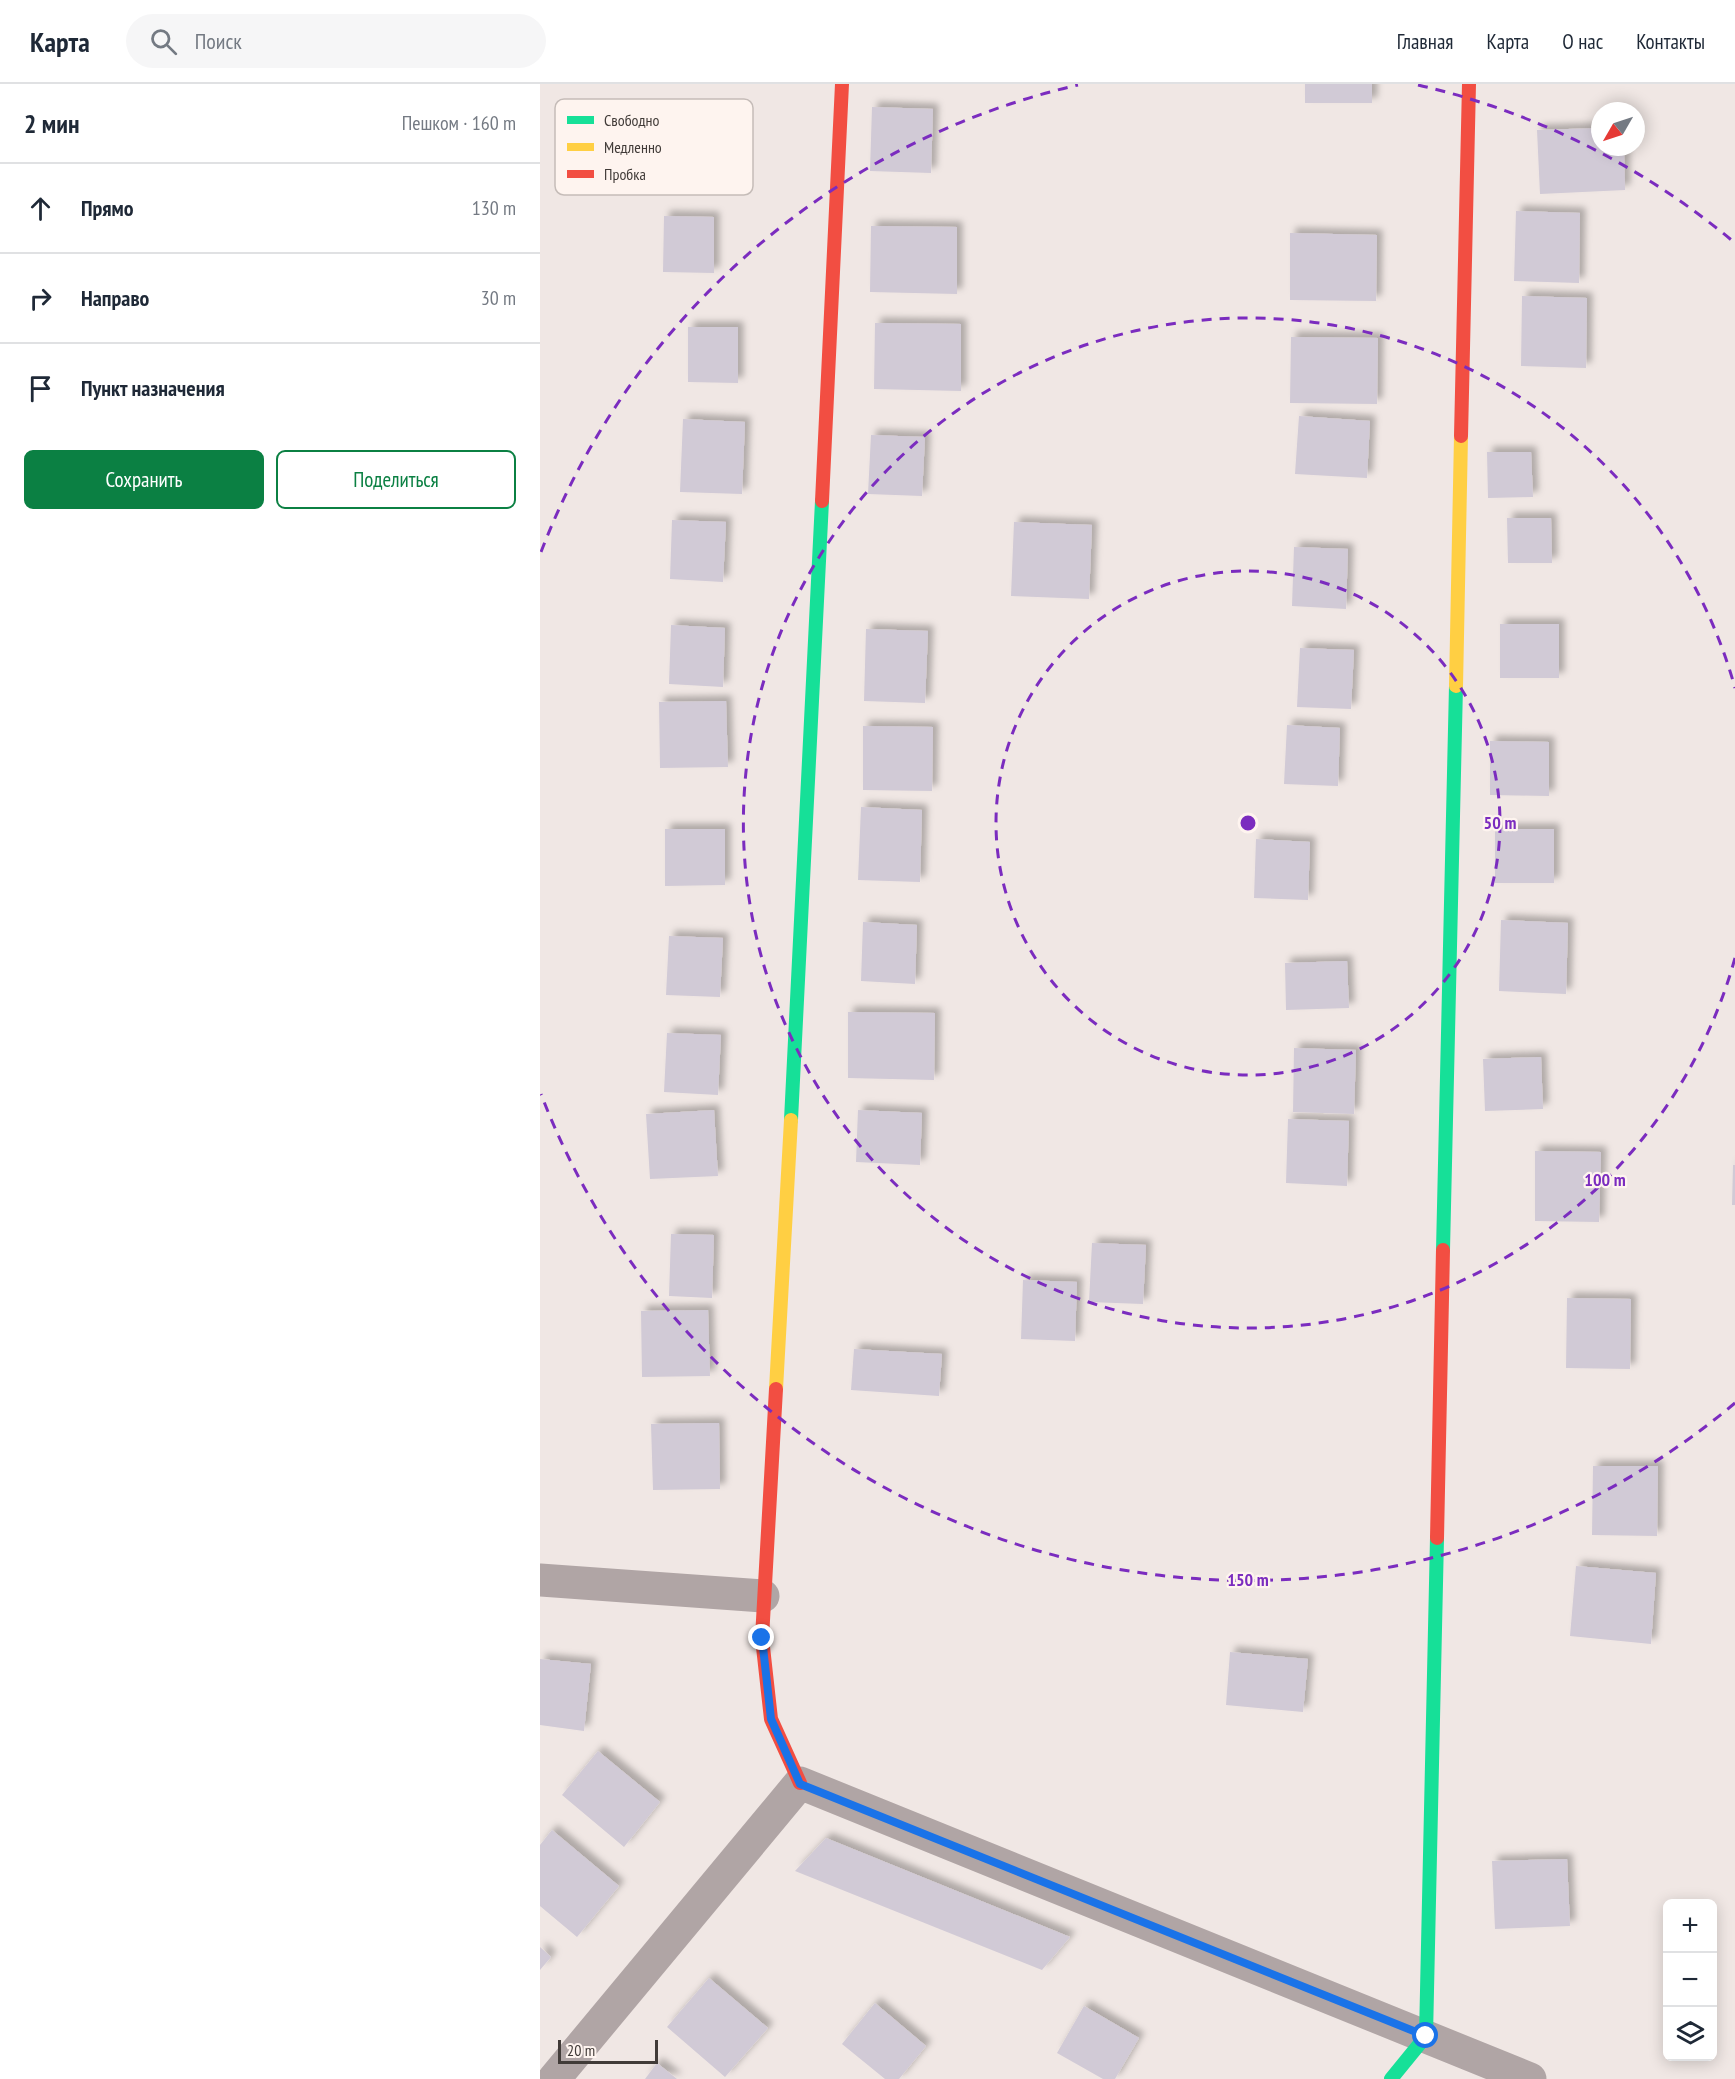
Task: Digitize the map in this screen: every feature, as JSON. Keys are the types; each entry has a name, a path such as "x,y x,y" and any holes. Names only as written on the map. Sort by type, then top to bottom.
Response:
{"street":[{"path":"842,84 797,1014 762,1638 771,1719 800,1784 1530,2079"},
{"path":"1391,2079 1426,2036 1469,84"},
{"path":"540,1580 764,1596"},
{"path":"554,2079 800,1784"}],"building":[{"path":"1305,84 1372,84 1372,103 1305,103"},
{"path":"872,107 933,109 931,173 870,171"},
{"path":"1591,128 1591,156 1624,156 1625,190 1540,194 1537,130"},
{"path":"1516,211 1580,213 1579,283 1514,281"},
{"path":"664,216 714,217 714,273 663,272"},
{"path":"871,226 957,227 957,294 870,292"},
{"path":"1290,233 1377,235 1376,301 1290,300"},
{"path":"1522,296 1587,298 1586,368 1521,366"},
{"path":"875,323 961,324 961,391 874,389"},
{"path":"688,327 738,327 738,383 688,382"},
{"path":"1291,337 1378,338 1377,404 1290,403"},
{"path":"1299,416 1370,421 1367,478 1295,474"},
{"path":"683,419 745,422 742,494 680,492"},
{"path":"871,435 925,437 922,496 868,494"},
{"path":"1487,452 1531,452 1533,497 1488,498"},
{"path":"1507,518 1551,518 1552,563 1508,563"},
{"path":"672,520 726,522 723,582 670,579"},
{"path":"1014,522 1092,525 1089,599 1011,596"},
{"path":"1294,547 1348,549 1346,609 1292,606"},
{"path":"1500,624 1559,624 1559,678 1500,678"},
{"path":"671,625 725,628 723,687 669,684"},
{"path":"866,629 928,631 925,703 864,701"},
{"path":"1300,648 1354,650 1351,709 1297,707"},
{"path":"726,701 728,767 660,768 659,702"},
{"path":"1287,725 1340,728 1338,786 1284,784"},
{"path":"863,726 933,727 932,791 863,790"},
{"path":"1490,741 1549,742 1549,796 1490,795"},
{"path":"861,807 922,810 920,882 858,880"},
{"path":"665,829 725,829 725,885 665,886"},
{"path":"1495,829 1554,829 1554,883 1495,883"},
{"path":"1256,839 1310,842 1308,900 1254,898"},
{"path":"1501,920 1568,923 1566,994 1499,991"},
{"path":"863,922 917,925 915,984 861,981"},
{"path":"669,936 723,938 720,997 666,995"},
{"path":"1347,961 1349,1008 1286,1010 1285,963"},
{"path":"848,1012 935,1013 934,1080 848,1078"},
{"path":"667,1033 721,1035 718,1095 664,1092"},
{"path":"1294,1048 1356,1050 1354,1114 1293,1112"},
{"path":"1541,1057 1543,1109 1485,1111 1483,1059"},
{"path":"714,1110 718,1176 650,1179 646,1114"},
{"path":"858,1110 922,1113 920,1165 856,1162"},
{"path":"1288,1119 1349,1121 1347,1186 1286,1183"},
{"path":"1535,1151 1601,1152 1599,1222 1535,1221"},
{"path":"1733,1165 1735,1165 1735,1205 1732,1205"},
{"path":"671,1234 714,1235 712,1298 669,1296"},
{"path":"1092,1243 1146,1245 1143,1304 1089,1302"},
{"path":"1023,1280 1077,1282 1075,1341 1021,1339"},
{"path":"1567,1298 1631,1299 1630,1369 1566,1368"},
{"path":"708,1310 710,1376 642,1377 641,1311"},
{"path":"854,1349 942,1354 939,1396 851,1390"},
{"path":"719,1423 720,1489 653,1490 651,1424"},
{"path":"1593,1466 1658,1466 1657,1536 1592,1535"},
{"path":"1576,1566 1656,1573 1651,1644 1570,1636"},
{"path":"1230,1652 1308,1659 1303,1712 1226,1705"},
{"path":"540,1659 591,1664 584,1731 540,1725"},
{"path":"598,1751 660,1802 624,1847 562,1795"},
{"path":"552,1830 619,1886 577,1937 540,1906 540,1845"},
{"path":"826,1838 1070,1937 1042,1970 795,1871"},
{"path":"1567,1859 1570,1926 1495,1929 1492,1861"},
{"path":"540,1947 551,1957 540,1970"},
{"path":"709,1978 768,2028 725,2077 667,2027"},
{"path":"875,2003 926,2046 899,2079 885,2079 842,2044"},
{"path":"1084,2006 1139,2038 1115,2079 1103,2079 1057,2053"},
{"path":"657,2063 677,2079 645,2079"}],"traffic: fast":[{"path":"791,1120 822,501"},
{"path":"1443,1250 1456,686"},
{"path":"1391,2079 1426,2036 1437,1538"}],"traffic: slow":[{"path":"1456,686 1461,436"},
{"path":"776,1389 791,1120"}],"traffic: jam":[{"path":"822,501 842,84"},
{"path":"1461,436 1469,84"},
{"path":"1437,1538 1443,1250"},
{"path":"776,1389 762,1638 771,1719 800,1783"}],"route":[{"path":"762,1638 771,1719 800,1784 1426,2036"}]}
